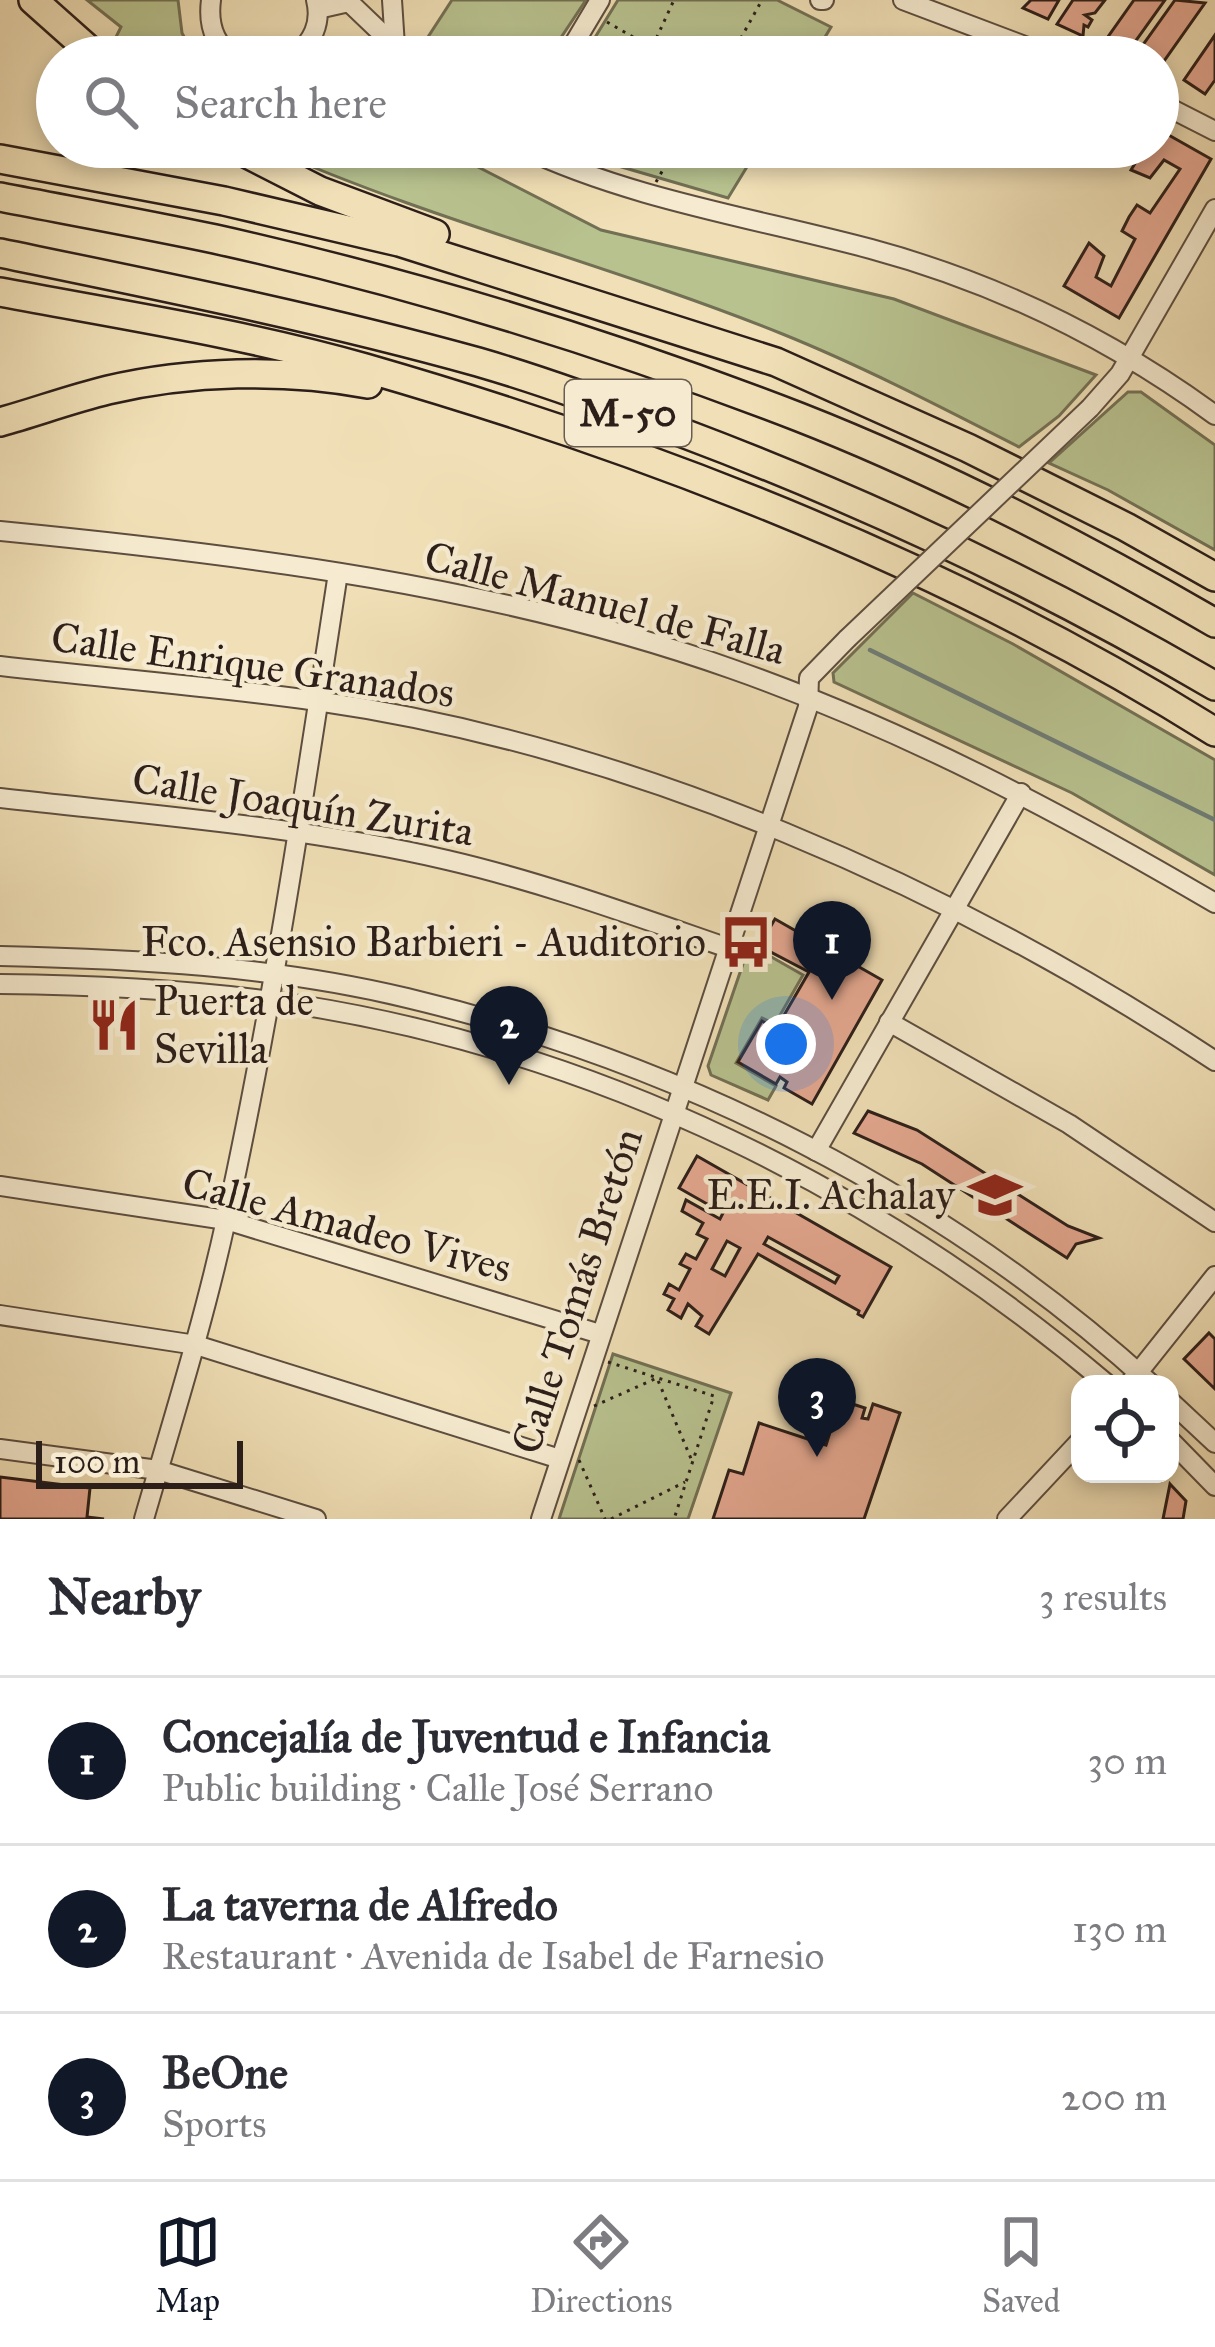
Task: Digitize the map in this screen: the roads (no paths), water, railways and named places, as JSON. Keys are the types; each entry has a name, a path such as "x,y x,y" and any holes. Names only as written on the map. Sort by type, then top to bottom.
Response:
{"highway":[{"path":"33,0 73,36"},
{"path":"0,159 36,166"},
{"path":"47,168 399,242 776,362"},
{"path":"276,168 404,224 732,339 968,448 1215,577"},
{"name":"M-50","path":"0,197 215,239 362,276 631,356 802,418 921,471 1116,566 1215,623"},
{"name":"M-50","path":"0,254 391,340 480,363 609,406 785,471 921,529 1119,630 1215,686"},
{"path":"0,292 297,352 496,409 771,507 862,546 1110,670 1215,732"},
{"path":"0,422 110,390 197,376 358,382 496,409"}],"street":[{"path":"211,0 209,20 214,36"},
{"path":"392,0 393,36"},
{"path":"903,0 998,36"},
{"path":"317,10 354,1 381,36"},
{"path":"581,36 601,9"},
{"path":"1179,113 1215,131"},
{"path":"573,168 719,213 934,268 1025,302 1131,357 1215,416"},
{"name":"Calle Tomás Bretón","path":"541,1519 568,1456 600,1334 808,707 812,671 1090,408 1131,357 1215,209"},
{"name":"Calle Manuel de Falla","path":"0,531 338,573 536,612 708,661 922,745 1021,793 1215,904"},
{"path":"144,1519 196,1345 226,1220 275,974 338,573"},
{"name":"Calle Enrique Granados","path":"0,666 320,701 546,751 768,825 953,908 1044,956 1215,1061"},
{"path":"817,1151 1021,793"},
{"name":"Calle Joaquín Zurita","path":"0,798 374,844 512,877 728,947"},
{"path":"0,956 275,974 404,997 483,1018 682,1086 817,1151 962,1237 1078,1322 1134,1375"},
{"path":"0,984 269,1001 476,1045 562,1072 672,1114 777,1163 929,1250 1000,1297 1096,1375"},
{"path":"889,1022 1069,1124 1215,1222"},
{"name":"Calle Amadeo Vives","path":"0,1186 226,1220 600,1334"},
{"path":"1143,1375 1215,1276"},
{"path":"0,1315 196,1345 568,1456"},
{"path":"1179,1409 1215,1443"},
{"path":"1179,1449 1215,1486"},
{"path":"0,1450 158,1470 316,1519"},
{"path":"1007,1519 1071,1451"}],"waterway":[{"path":"870,650 1215,820"}],"place":[{"name":"Fco. Asensio Barbieri - Auditorio","path":"746,942"},
{"name":"Concejalía de Juventud e Infancia","path":"832,1000"},
{"name":"Puerta de Sevilla","path":"114,1025"},
{"name":"La taverna de Alfredo","path":"509,1085"},
{"name":"E.E.I. Achalay","path":"995,1195"},
{"name":"BeOne","path":"817,1457"}]}
